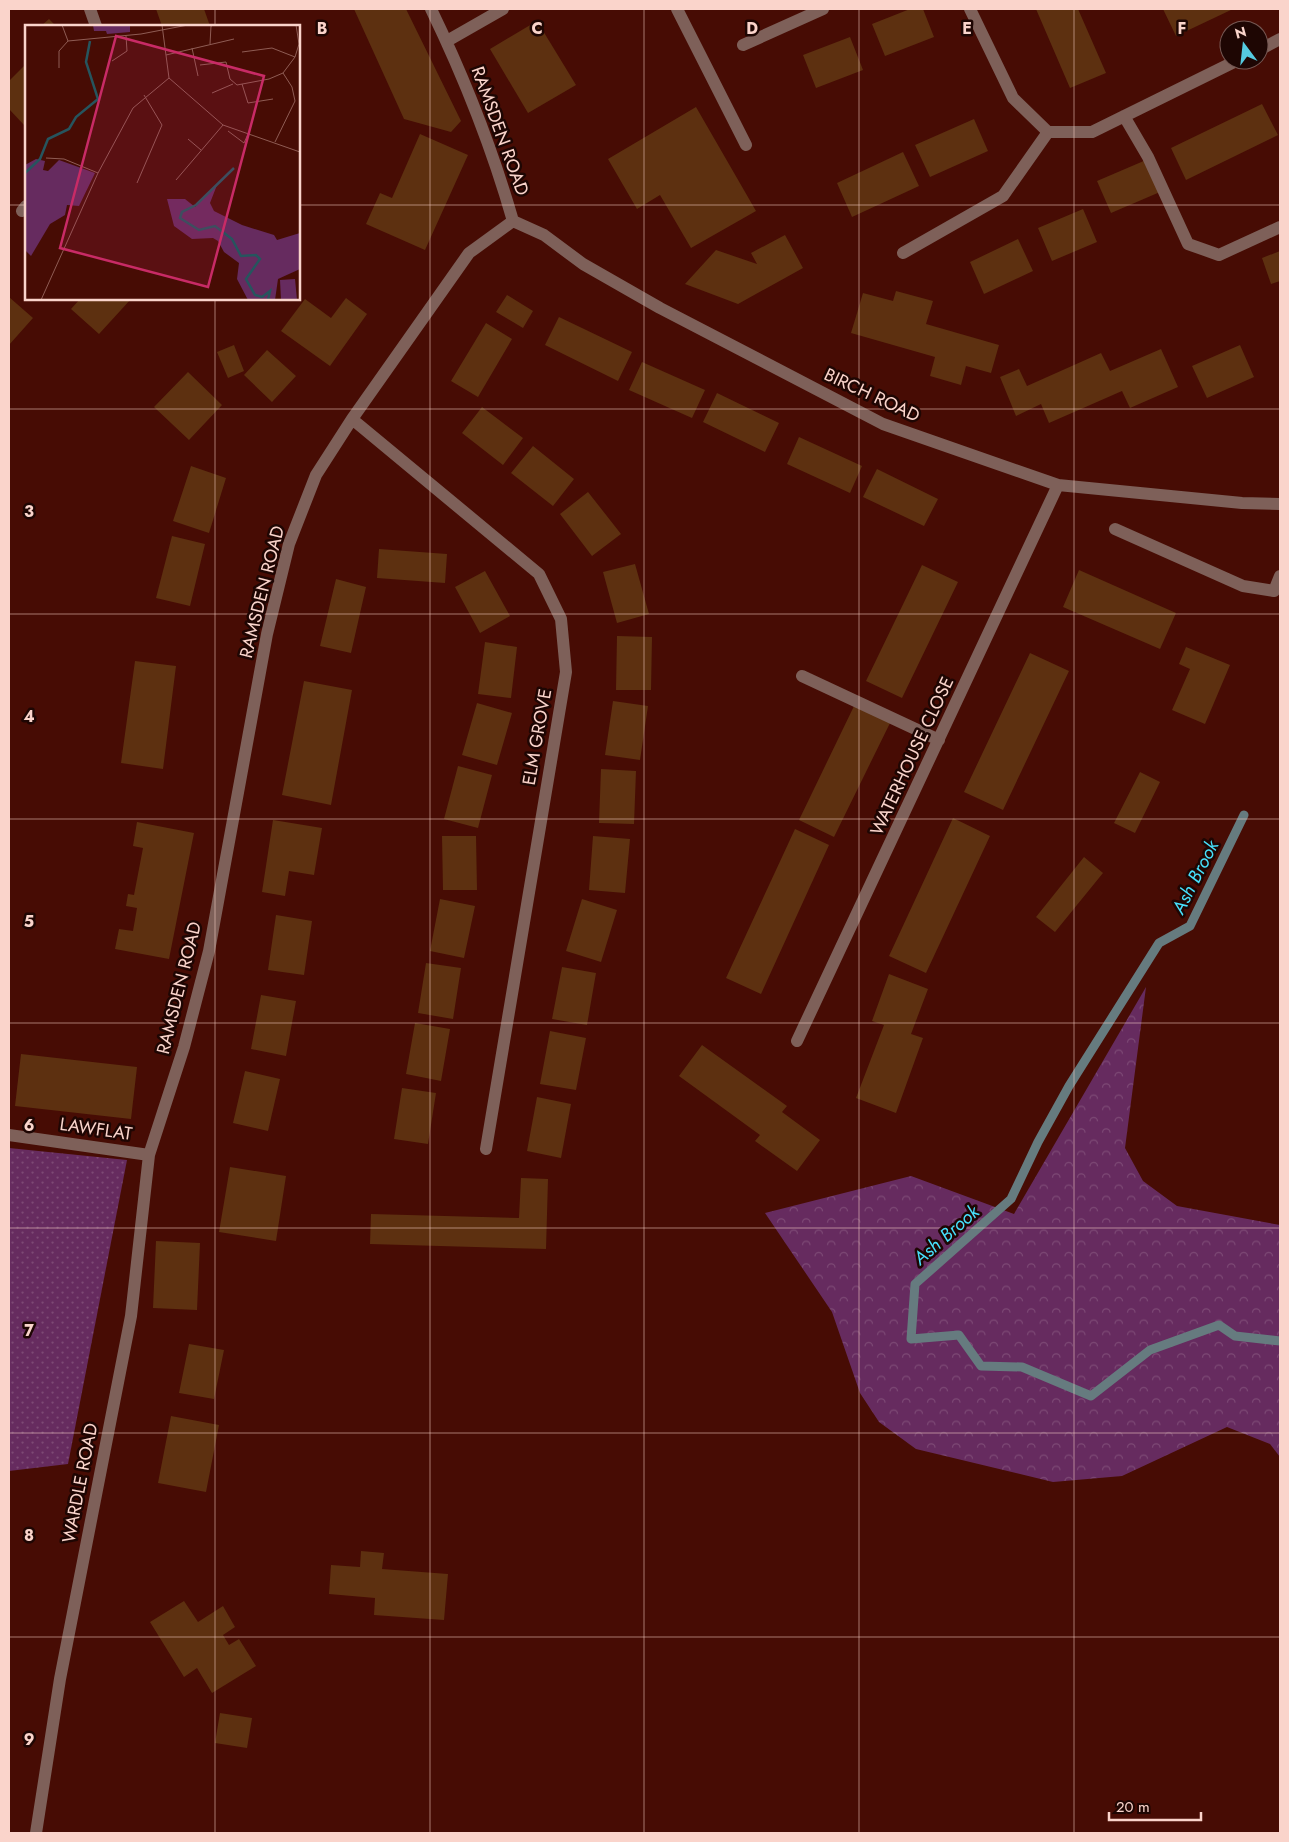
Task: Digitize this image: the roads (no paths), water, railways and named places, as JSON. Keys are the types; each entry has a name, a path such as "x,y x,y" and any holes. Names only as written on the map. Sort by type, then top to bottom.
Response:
{"street":[{"path":"90,9 96,25"},
{"name":"RAMSDEN ROAD","path":"153,1140 184,1047 209,951 267,634 289,544 316,475 352,419 469,253 514,221 498,168 447,40 432,9"},
{"path":"447,40 503,9"},
{"path":"677,9 746,144"},
{"path":"743,46 823,9"},
{"path":"970,9 1013,98 1048,132 1092,132 1219,69"},
{"path":"1124,116 1148,157 1188,244 1219,255 1280,227"},
{"path":"903,253 1003,196 1048,132"},
{"name":"BIRCH ROAD","path":"514,221 544,235 583,264 660,308 883,424 1058,485 1242,503 1280,504"},
{"name":"ELM GROVE","path":"352,419 539,574 561,619 566,672 486,1149"},
{"name":"WATERHOUSE CLOSE","path":"797,1041 1058,485"},
{"path":"1115,529 1243,586 1274,591 1280,576"},
{"path":"802,676 939,740"},
{"name":"LAWFLAT","path":"9,1135 148,1155"},
{"name":"WARDLE ROAD","path":"36,1833 60,1680 131,1316 148,1155 153,1140"}],"waterway":[{"name":"Ash Brook","path":"1244,815 1190,926 1159,943 1069,1086 1038,1142 1011,1199 915,1284 911,1339 959,1335 981,1366 1022,1367 1091,1396 1150,1350 1219,1325 1235,1336 1280,1341"}]}
